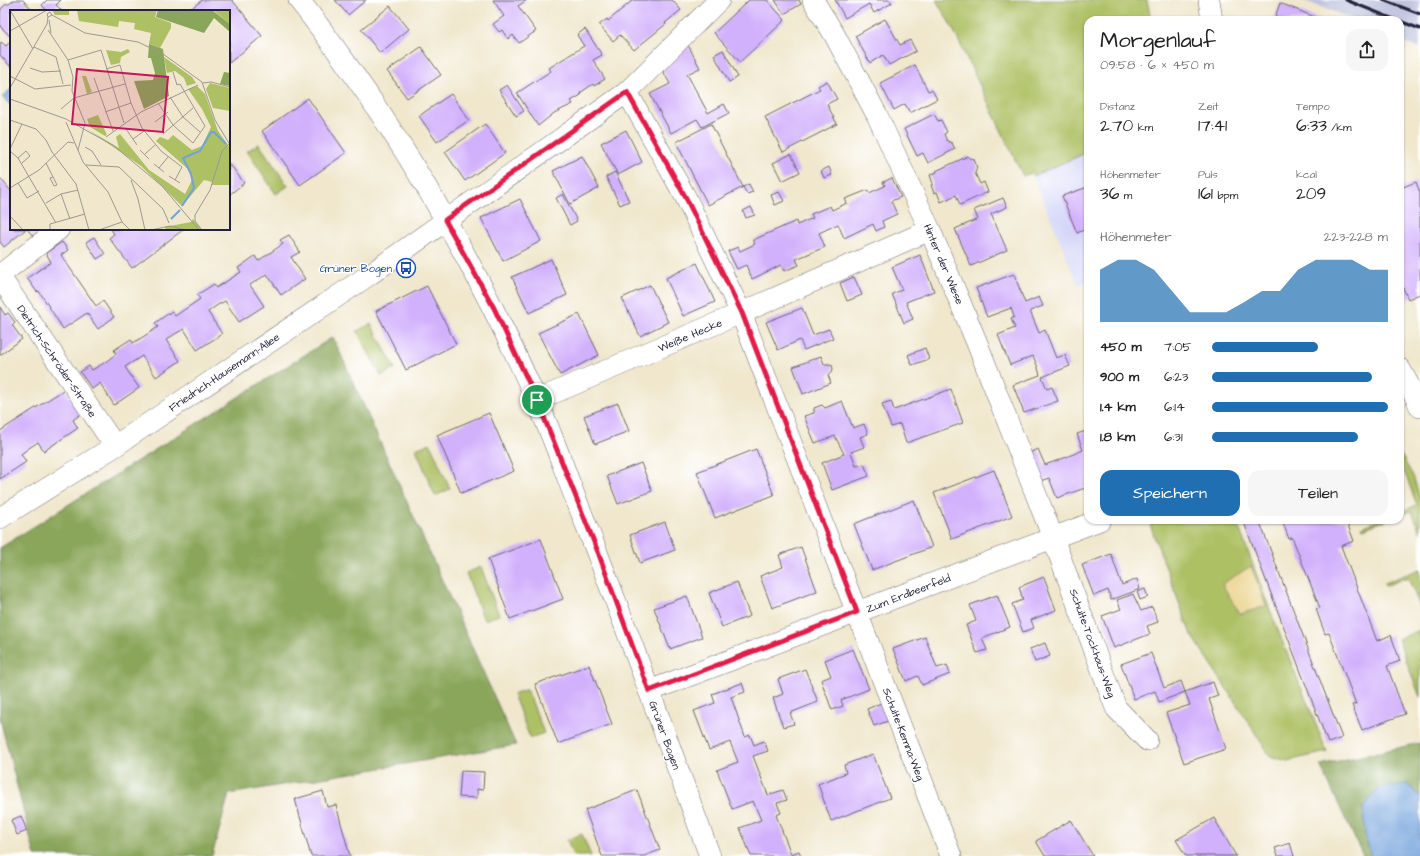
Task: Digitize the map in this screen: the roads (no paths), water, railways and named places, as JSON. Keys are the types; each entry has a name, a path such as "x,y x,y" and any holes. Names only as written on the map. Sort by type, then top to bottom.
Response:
{"street":[{"name":"Grüner Bogen","path":"299,0 327,37 382,116 409,158 494,308 537,400 598,552 710,856"},
{"name":"Friedrich-Hausemann-Allee","path":"0,518 115,446 369,275 627,92 719,0"},
{"name":"Hinter der Wiese","path":"813,0 834,34 877,115 930,230 977,343 1053,538"},
{"path":"1209,0 1211,16"},
{"name":"Schulte-Kemna-Weg","path":"627,92 686,198 742,313 951,856"},
{"path":"0,276 59,230"},
{"name":"Weiße Hecke","path":"537,400 742,313 930,230"},
{"name":"Dietrich-Schröder-Straße","path":"0,276 115,446"},
{"path":"1404,379 1414,403"},
{"name":"Zum Erdbeerfeld","path":"649,691 1090,524"},
{"name":"Schulte-Tockhaus-Weg","path":"1053,538 1116,708 1147,740"}],"water":[{"path":"10,90 10,105 2,97"},
{"path":"1408,784 1420,797 1420,856 1371,856 1365,835 1363,807 1380,788"}],"railway":[{"path":"1346,0 1386,16"},
{"path":"1383,0 1420,14"},
{"path":"1404,23 1420,29"}],"place":[{"name":"Grüner Bogen","path":"406,268"}]}
